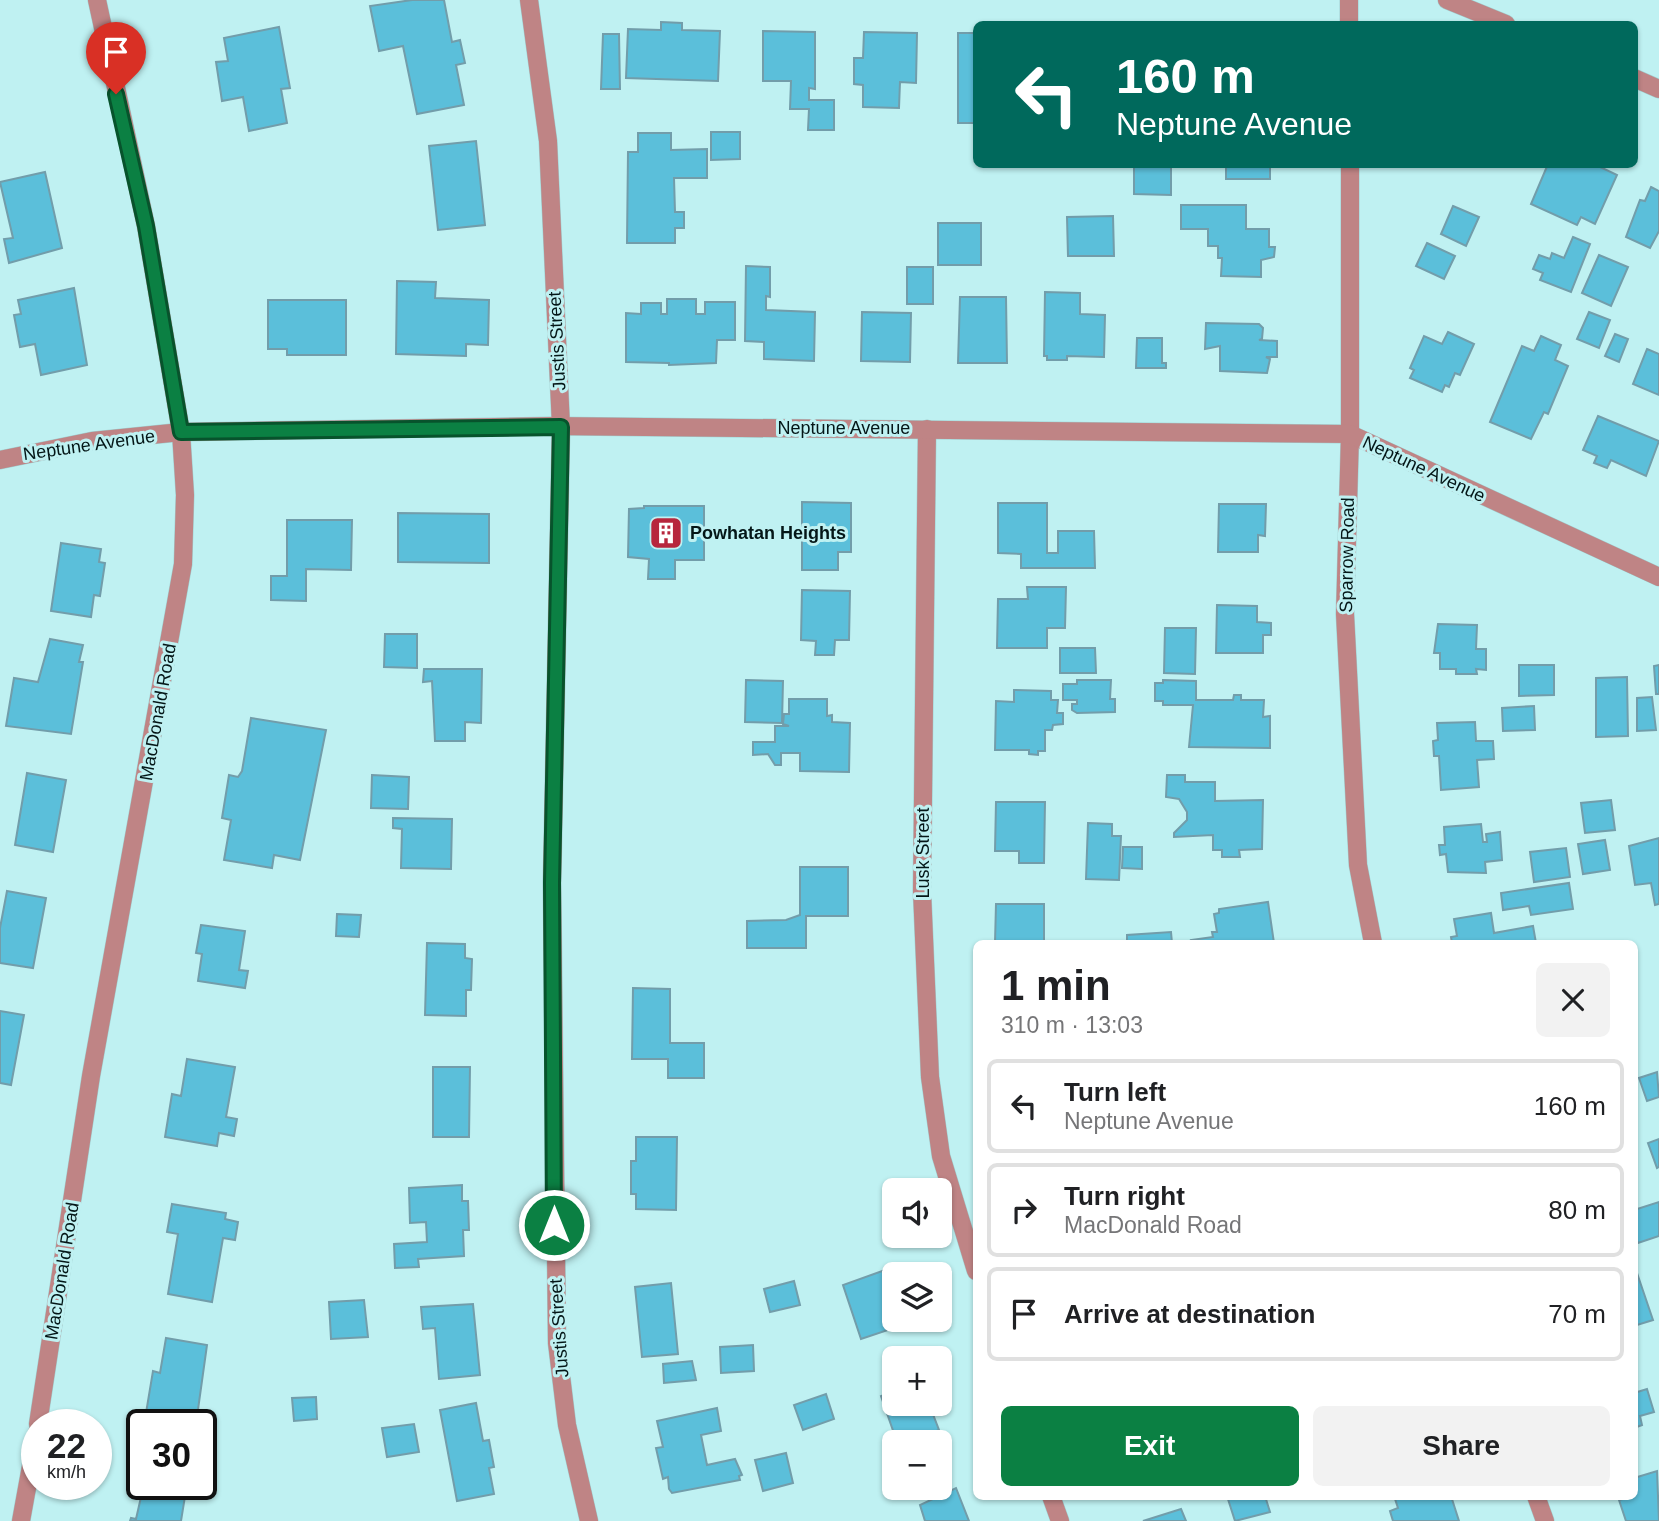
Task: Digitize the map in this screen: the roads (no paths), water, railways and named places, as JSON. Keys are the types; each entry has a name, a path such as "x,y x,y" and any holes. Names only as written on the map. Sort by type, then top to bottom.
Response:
{"street":[{"name":"MacDonald Road","path":"40,1409 91,1076 183,564 185,495 181,432 146,226 97,0"},
{"name":"Justis Street","path":"529,0 548,141 561,427 552,883 557,1343 565,1412 589,1521"},
{"path":"1349,0 1349,21"},
{"path":"1447,0 1499,21"},
{"path":"1638,80 1659,89"},
{"name":"Sparrow Road","path":"1350,168 1350,435 1345,614 1358,865 1372,940"},
{"name":"Neptune Avenue","path":"0,460 93,441 181,432 561,427 1350,435 1659,577"},
{"name":"Lusk Street","path":"927,429 922,891 930,1077 941,1156 973,1260"},
{"path":"21,1521 25,1500"},
{"path":"1052,1500 1060,1521"},
{"path":"1537,1500 1545,1521"}],"place":[{"name":"Powhatan Heights","path":"666,533"}]}
